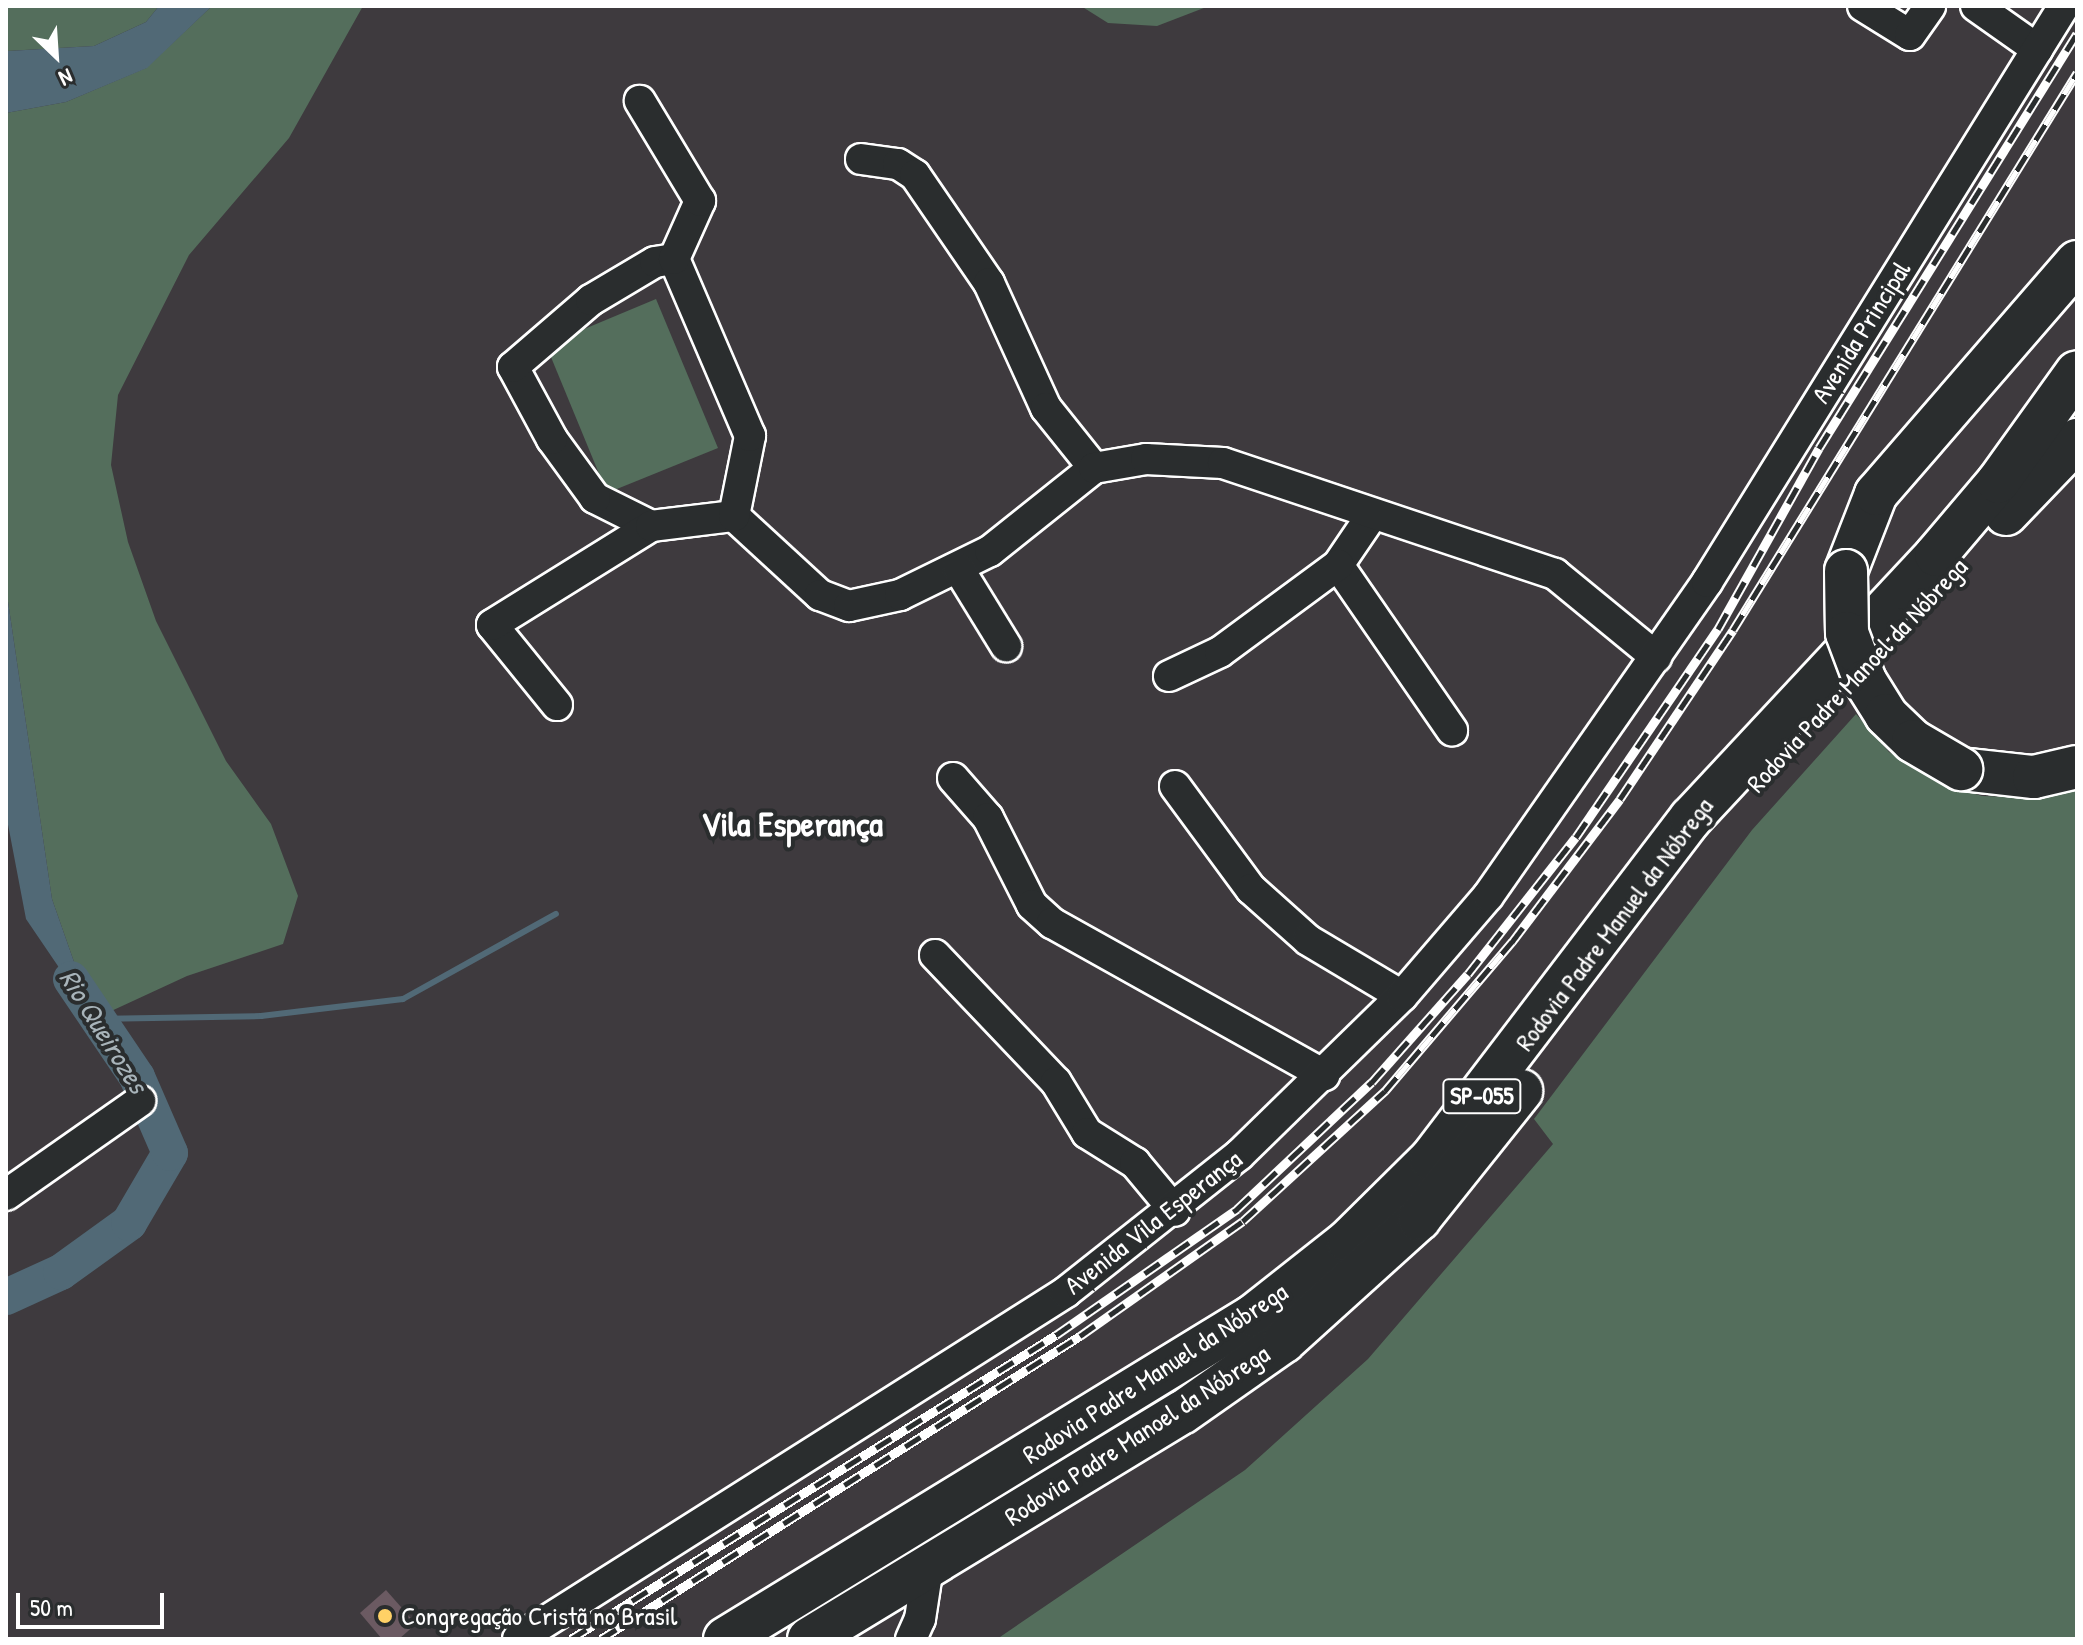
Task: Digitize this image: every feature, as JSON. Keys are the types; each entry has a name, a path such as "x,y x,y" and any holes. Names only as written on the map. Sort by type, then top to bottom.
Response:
{"highway":[{"path":"2077,262 1876,494 1846,571 1845,601 1847,633 1865,681 1886,715 1913,741 1961,769 1997,775 2034,777 2077,767"},
{"name":"Rodovia Padre Manuel da Nóbrega","path":"725,1639 1253,1316 1348,1241 1431,1159 1691,818 1945,545 2040,428 2077,372"},
{"name":"Rodovia Padre Manoel da Nóbrega","path":"809,1639 1183,1412 1284,1341 1371,1267 1473,1156 1724,819 2006,514 2077,419"},
{"path":"2006,514 2077,440"}],"street":[{"path":"1863,6 1910,35 1930,6"},
{"path":"1976,6 2037,49"},
{"name":"Avenida Principal","path":"1656,657 2064,6"},
{"path":"640,101 700,201 674,259 750,436 734,516"},
{"path":"861,159 898,164 915,175 989,283 1046,408 1094,468"},
{"path":"651,526 595,498 552,439 513,367 591,300 655,262 674,259"},
{"path":"557,705 492,625 651,526 734,516 820,595 849,606 900,595 990,551 1094,468 1146,459 1223,463 1555,574 1656,657"},
{"path":"1169,676 1220,652 1338,565 1372,515"},
{"path":"1338,565 1452,730"},
{"path":"958,568 1006,646"},
{"name":"Avenida Vila Esperança","path":"518,1639 966,1359 1175,1211 1324,1075 1402,996 1488,896 1656,657"},
{"path":"953,778 988,818 1032,905 1052,923 1324,1075"},
{"path":"1175,786 1251,889 1308,940 1402,996"},
{"path":"935,955 1056,1082 1087,1133 1135,1163 1175,1211"},
{"path":"6,1195 140,1101"},
{"path":"911,1639 928,1567"}],"green space":[{"path":"6,6 159,6 146,22 94,46 7,51"},
{"path":"212,6 363,6 289,138 189,255 118,395 111,465 128,542 156,621 226,761 271,824 298,896 283,944 187,976 94,1019 52,899 6,588 6,113 66,102 146,68"},
{"path":"1081,6 1209,6 1157,26 1108,23"},
{"path":"656,299 718,448 607,493 546,345"},
{"path":"1856,714 1889,752 1940,783 1982,796 2043,798 2077,790 2077,1639 997,1639 1245,1470 1368,1359 1553,1144 1534,1119 1752,830"}],"water":[{"path":"159,6 212,6 147,68 66,102 6,113 6,46 8,51 94,46 146,22"},
{"path":"6,588 52,899 94,1019 26,919 6,814"}],"building":[{"name":"Congregação Cristã no Brasil","path":"386,1590 416,1624 399,1639 382,1639 360,1613"}],"waterway":[{"path":"94,1019 261,1016 403,999 556,914"},
{"name":"Rio Queirozes","path":"6,1297 61,1272 129,1223 170,1153 137,1077 71,979"}],"railway":[{"path":"571,1639 1056,1335 1237,1209 1372,1082 1468,974 1576,837 1718,629 1819,448 2077,34"},
{"path":"601,1639 1080,1336 1243,1221 1385,1091 1512,942 1620,799 1733,630 2077,73"}],"place":[{"name":"Congregação Cristã no Brasil","path":"385,1616"}],"district":[{"name":"Vila Esperança","path":"792,825"}]}
